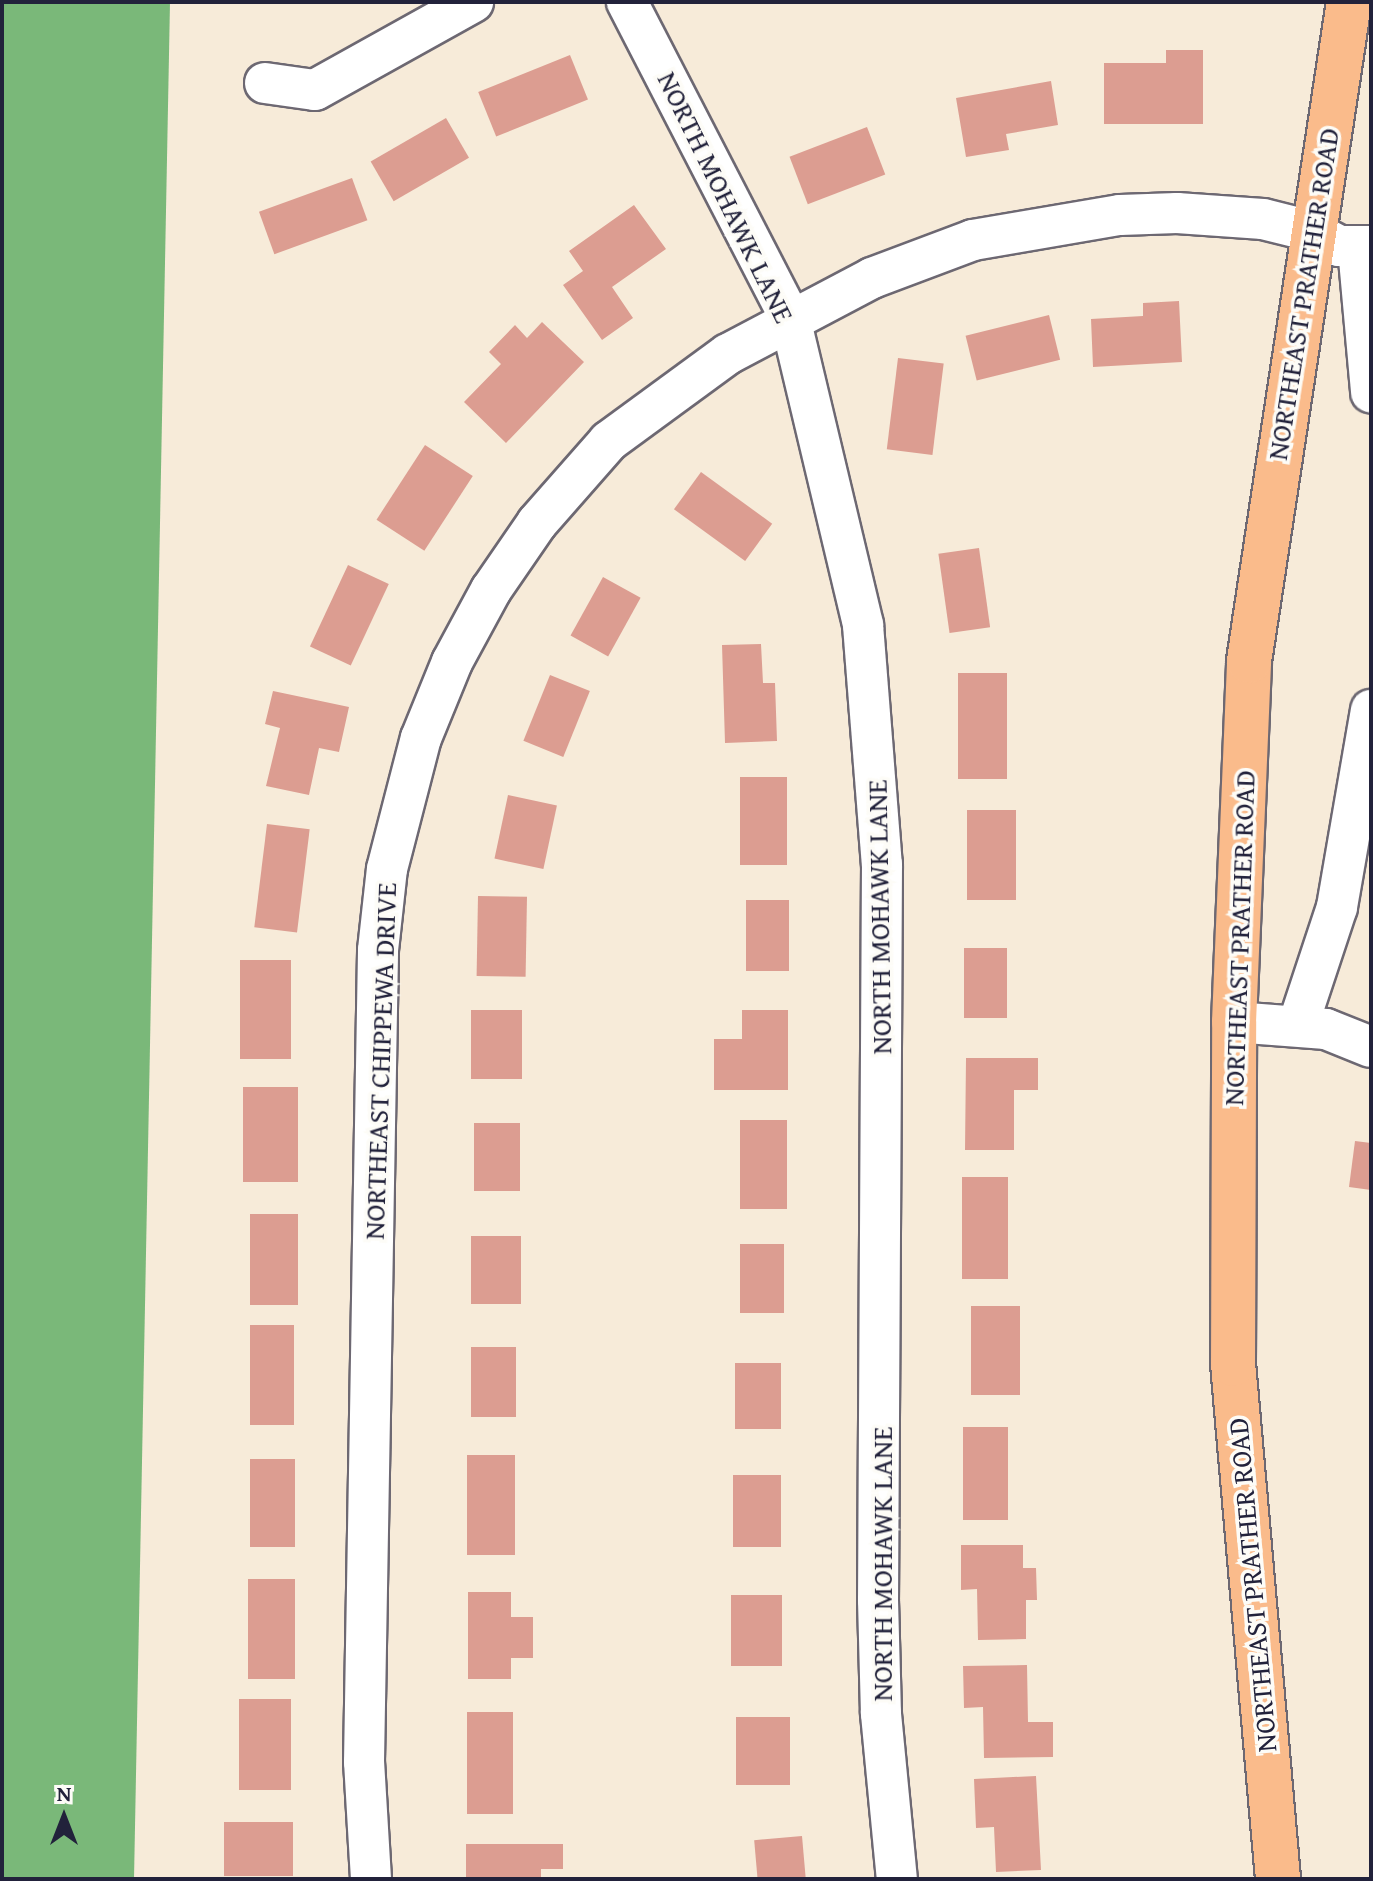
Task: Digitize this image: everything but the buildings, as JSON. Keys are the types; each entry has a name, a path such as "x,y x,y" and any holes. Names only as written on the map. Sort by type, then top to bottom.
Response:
{"main road":[{"name":"NORTHEAST PRATHER ROAD","path":"1278,1879 1233,1364 1234,1022 1249,661 1311,231 1349,2"}],"street":[{"path":"265,83 315,90 473,2"},
{"name":"NORTH MOHAWK LANE","path":"627,2 790,318 863,625 882,864 878,1600 881,1714 897,1879"},
{"name":"NORTHEAST CHIPPEWA DRIVE","path":"371,1879 364,1762 378,950 387,869 405,790 452,662 491,590 537,523 609,441 680,386 790,318 944,251 1036,226 1177,213 1263,219 1311,231 1339,246 1364,247"},
{"path":"1364,247 1371,392"},
{"path":"1298,1025 1337,907 1371,710"},
{"path":"1234,1022 1298,1025 1371,1047"}],"green space":[{"path":"2,2 170,2 134,1879 2,1879"}]}
